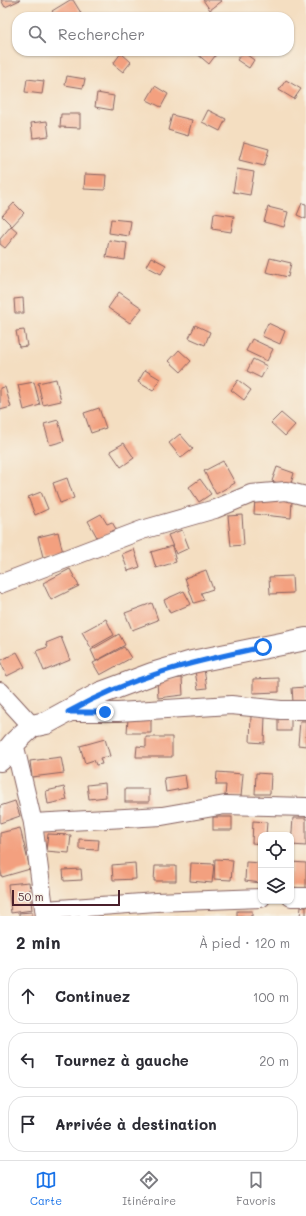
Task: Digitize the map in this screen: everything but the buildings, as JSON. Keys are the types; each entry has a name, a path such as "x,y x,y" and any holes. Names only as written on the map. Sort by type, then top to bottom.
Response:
{"street":[{"path":"0,584 142,530 215,509 251,494 286,491 306,496"},
{"path":"258,898 156,902 45,913 33,823 7,751 32,726 46,723 101,693 152,674 192,662 306,639"},
{"path":"0,691 32,726"},
{"path":"68,712 118,712 231,705 281,710 306,710"},
{"path":"33,823 162,816 226,805 306,807"},
{"path":"294,897 306,897"}],"route":[{"path":"105,712 68,712 101,693 152,674 192,662 263,647"}]}
